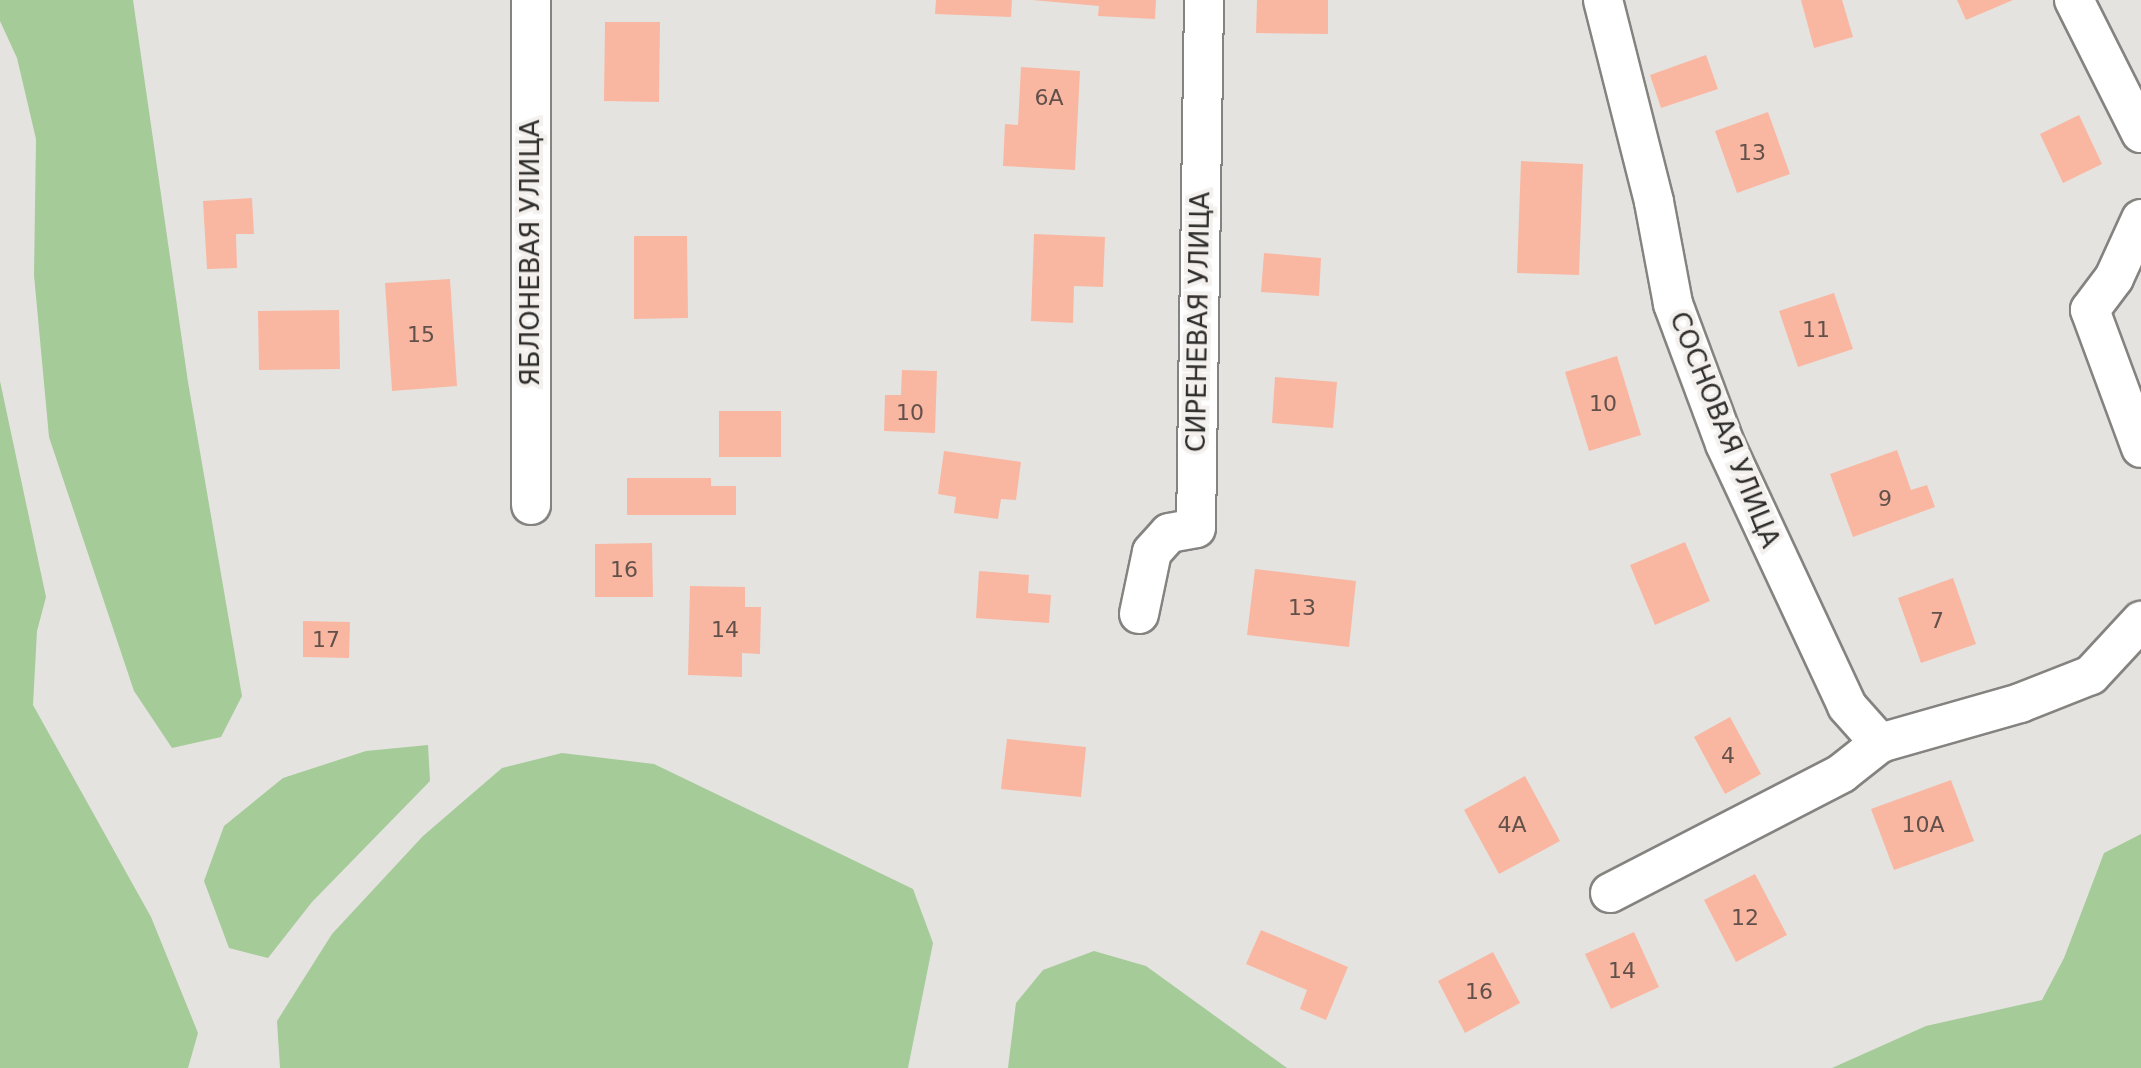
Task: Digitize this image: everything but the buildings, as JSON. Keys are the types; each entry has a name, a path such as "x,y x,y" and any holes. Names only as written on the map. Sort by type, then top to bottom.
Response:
{"street":[{"name":"ЯБЛОНЕВАЯ УЛИЦА","path":"531,0 531,505"},
{"name":"СИРЕНЕВАЯ УЛИЦА","path":"1139,614 1152,552 1169,533 1196,528 1204,0"},
{"name":"СОСНОВАЯ УЛИЦА","path":"1603,0 1654,202 1673,304 1725,444 1847,706 1880,743"},
{"path":"2074,0 2141,133"},
{"path":"2141,219 2114,278 2090,310 2141,448"},
{"path":"1610,893 1842,773 1880,743 2020,703 2091,675 2141,621"}],"green space":[{"path":"0,0 133,0 188,382 242,696 221,737 172,748 134,691 49,437 34,275 36,139 17,58 0,21"},
{"path":"0,381 46,597 37,631 33,705 151,917 198,1033 188,1068 0,1068"},
{"path":"428,745 430,781 312,902 268,958 229,948 204,881 224,826 283,778 366,751"},
{"path":"562,753 654,764 913,889 933,943 908,1068 280,1068 277,1021 332,934 423,836 502,768"},
{"path":"2141,834 2141,1068 1832,1068 1926,1026 2042,1000 2064,958 2104,853"},
{"path":"1094,951 1146,966 1287,1068 1008,1068 1016,1003 1043,970"}]}
